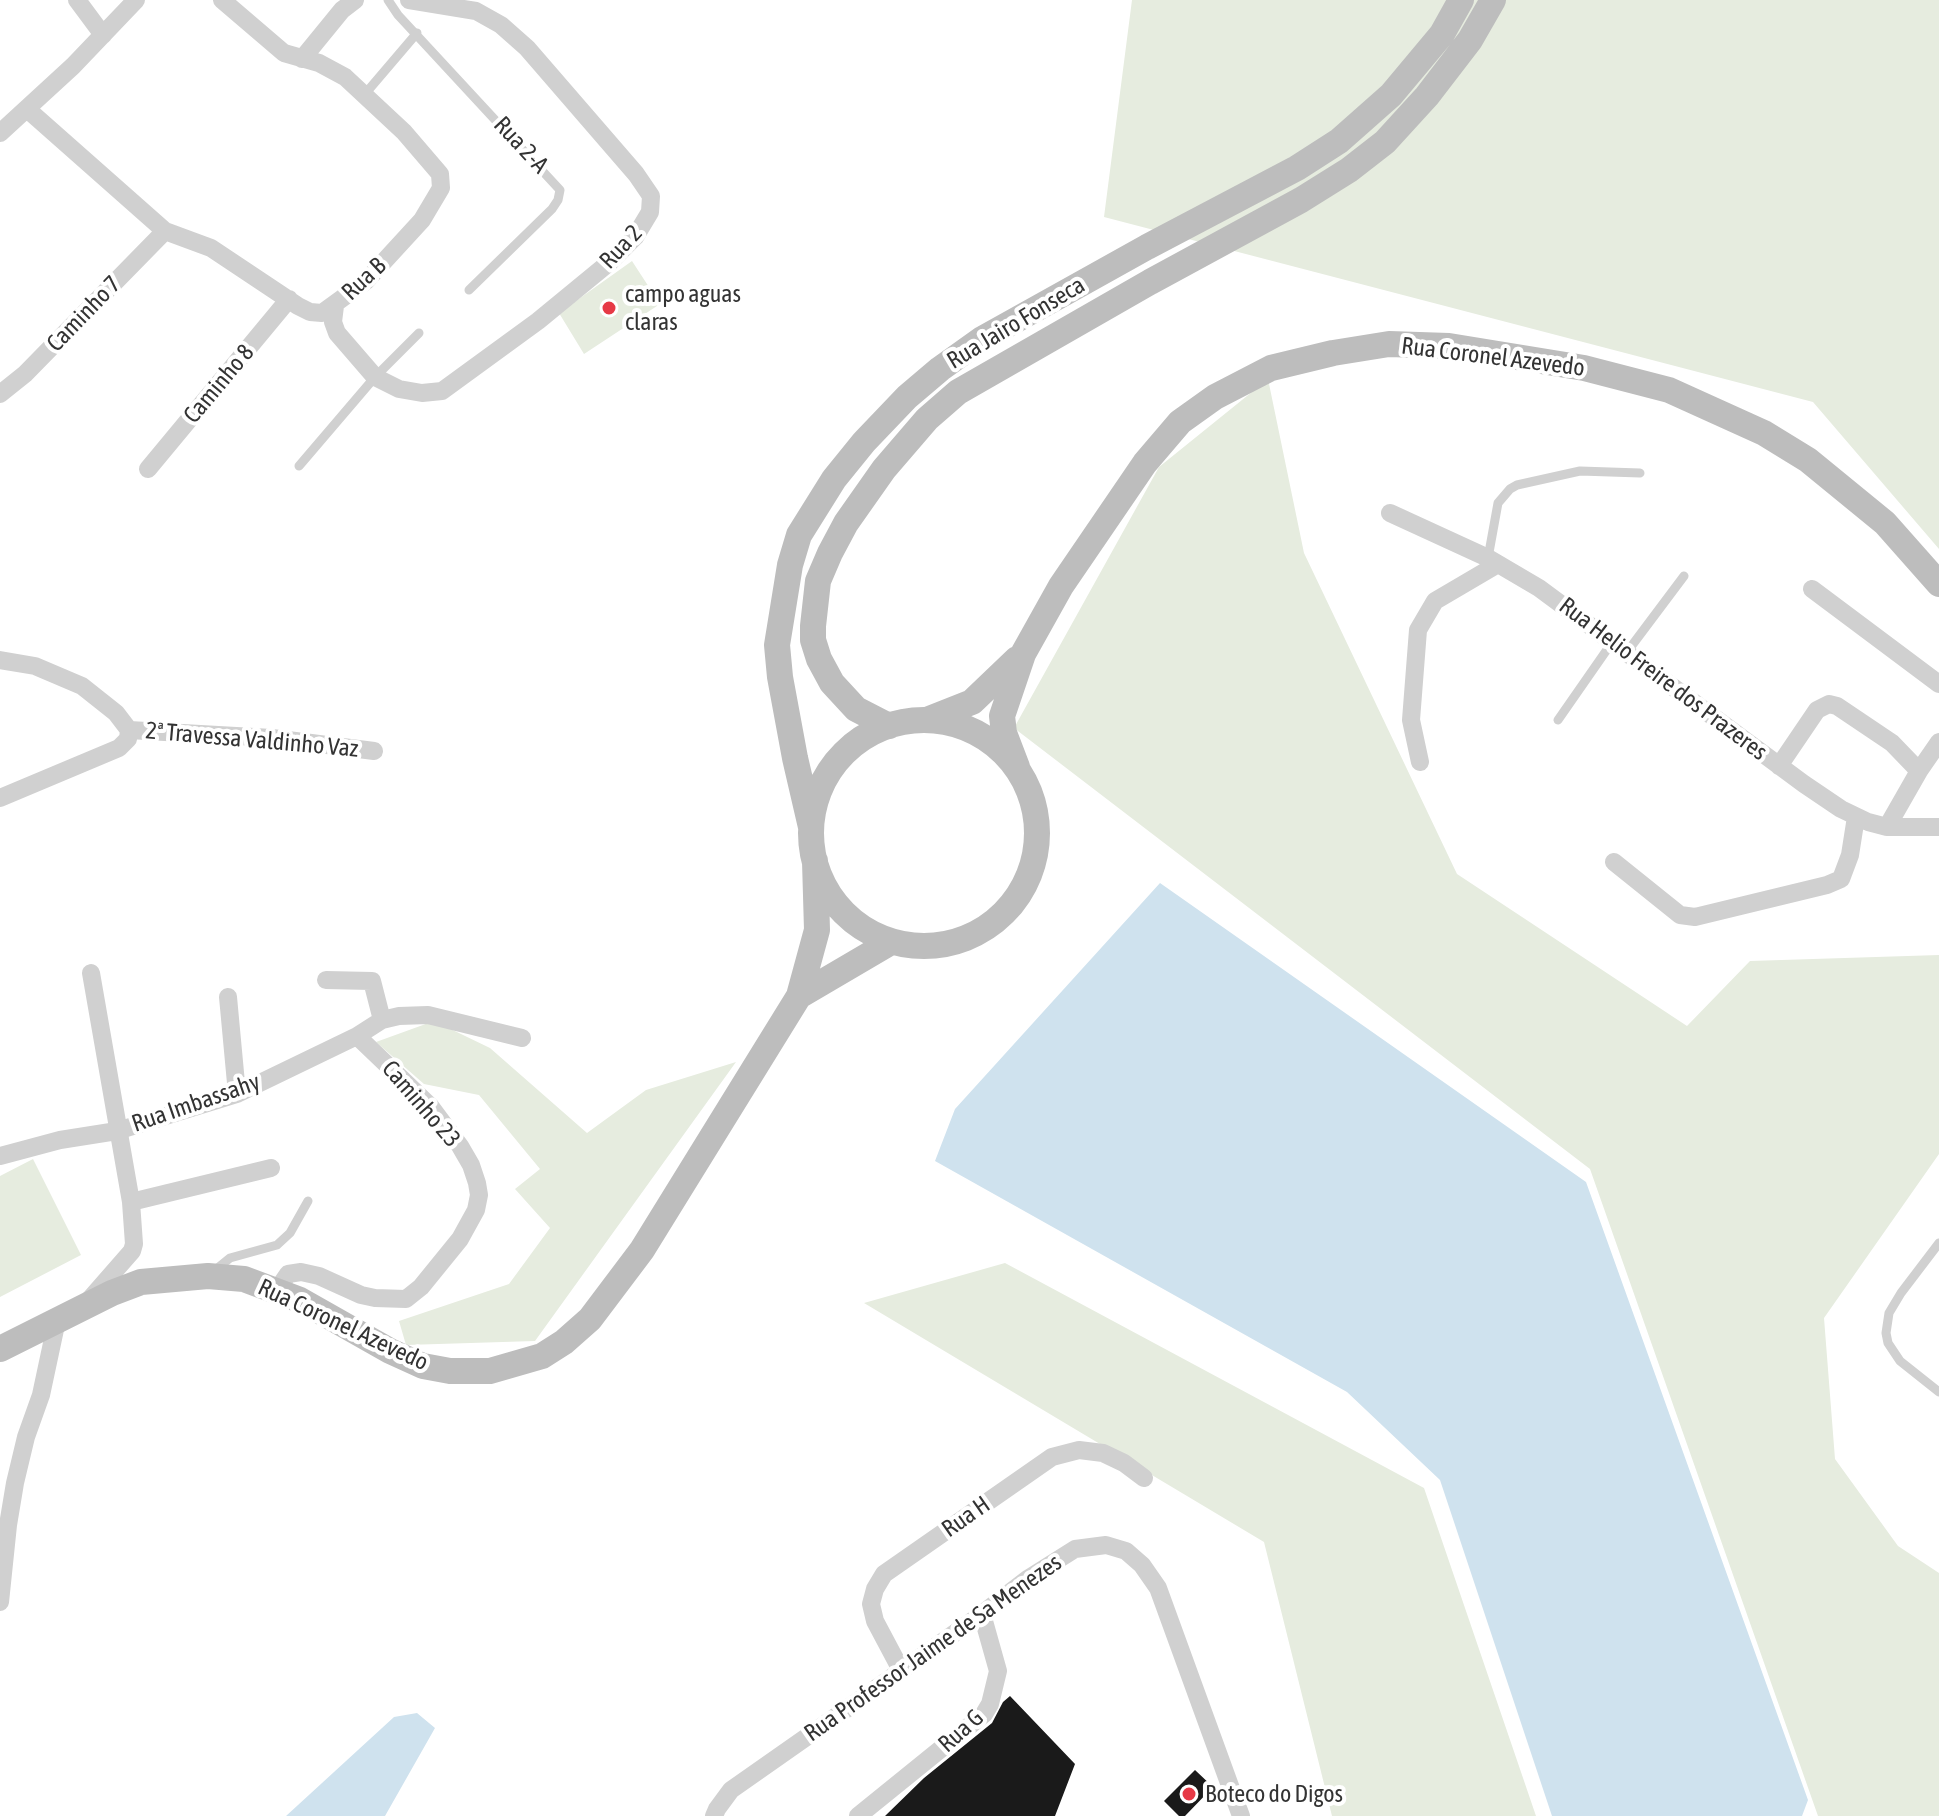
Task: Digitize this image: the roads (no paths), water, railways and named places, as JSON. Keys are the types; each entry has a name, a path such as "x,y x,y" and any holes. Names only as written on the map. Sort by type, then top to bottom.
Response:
{"main road":[{"name":"Rua Jairo Fonseca","path":"811,827 795,758 777,645 787,580 799,535 834,479 907,397 982,339 1297,168 1339,141 1391,95 1442,34 1461,0"},
{"name":"Rua Jairo Fonseca","path":"889,726 856,709 832,683 819,659 813,640 813,626 818,581 830,553 846,523 893,459 927,419 958,392 1349,170 1400,127 1427,96 1470,40 1493,0"},
{"name":"Rua Coronel Azevedo","path":"1023,654 1061,586 1112,508 1180,422 1215,397 1271,368 1389,344 1449,346 1584,368 1695,400 1786,445 1824,472 1885,523 1939,584"},
{"path":"815,861 825,888 842,911 865,930 891,942 922,946 953,943 982,931 1006,911 1024,886 1035,856 1038,825 1031,794 1004,733 1002,716 1023,654"},
{"path":"799,996 817,930 811,827 819,794 835,764 859,741 889,726 927,720 972,702 1023,654"},
{"path":"927,720 962,726 982,736 1017,767"},
{"path":"799,996 891,942"},
{"name":"Rua Coronel Azevedo","path":"0,1349 82,1307 141,1282 208,1276 244,1279 277,1290 423,1366 450,1371 490,1371 542,1356 590,1319 642,1250 799,996"}],"street":[{"path":"77,0 103,35"},
{"path":"0,133 136,0"},
{"name":"Rua B","path":"27,109 165,231 229,258 310,312 322,313 335,306 366,281 430,209 441,188 440,174 428,157 345,77 319,63 284,53 222,0"},
{"path":"302,59 342,10 355,0"},
{"name":"Rua 2","path":"335,306 333,322 337,333 375,377 399,389 422,393 442,391 538,321 625,249 645,223 652,203 628,162 545,66 501,25 476,11 409,0"},
{"name":"Caminho 7","path":"0,394 25,374 165,231"},
{"name":"Caminho 8","path":"148,469 289,299"},
{"name":"Rua Helio Freire dos Prazeres","path":"1390,513 1493,561 1555,598 1779,766 1856,817 1887,827 1939,827"},
{"path":"1420,762 1411,720 1418,630 1435,601 1493,561"},
{"path":"1812,589 1939,684"},
{"path":"0,660 35,666 82,686 116,713 129,730 128,739 119,748 0,798"},
{"path":"1779,766 1817,710 1829,704 1837,706 1892,743 1919,771"},
{"name":"2ª Travessa Valdinho Vaz","path":"129,730 272,738 374,751"},
{"path":"1887,827 1939,742"},
{"path":"1614,862 1680,915 1695,917 1841,879 1850,855 1856,817"},
{"path":"82,1307 132,1251 131,1202 91,973"},
{"path":"326,980 372,981 382,1020"},
{"path":"228,997 237,1094"},
{"name":"Rua Imbassahy","path":"0,1156 60,1140 117,1131 237,1094 357,1036 382,1020 420,1013 522,1038"},
{"name":"Caminho 23","path":"277,1290 288,1274 301,1272 319,1276 361,1295 406,1299 421,1287 460,1239 476,1210 479,1195 477,1183 460,1146 431,1107 357,1036"},
{"path":"131,1202 271,1168"},
{"path":"0,1602 15,1483 26,1437 41,1395 57,1320"},
{"name":"Rua H","path":"901,1670 875,1621 871,1604 884,1574 1052,1457 1079,1450 1103,1453 1144,1478"},
{"name":"Rua Professor Jaime de Sa Menezes","path":"714,1816 731,1790 1029,1578 1075,1549 1106,1545 1126,1551 1142,1565 1158,1588 1241,1816"},
{"name":"Rua G","path":"858,1816 984,1714 995,1692 998,1671 982,1614"}],"lane":[{"name":"Rua 2-A","path":"388,0 398,15 560,190 552,209 469,290"},
{"path":"365,94 417,33"},
{"path":"299,466 375,377 419,333"},
{"path":"1493,561 1498,503 1510,489 1580,471 1640,473"},
{"path":"1558,720 1684,576"},
{"path":"208,1276 230,1258 277,1245 290,1233 308,1201"},
{"path":"1939,1243 1889,1313 1886,1333 1888,1343 1900,1361 1939,1392"}],"water":[{"path":"1160,883 1586,1182 1808,1800 1802,1816 1552,1816 1440,1480 1347,1392 935,1161 955,1109"},
{"path":"417,1713 435,1728 385,1816 286,1816 394,1717"}],"place":[{"name":"campo aguas claras","path":"609,308"},
{"name":"Boteco do Digos","path":"1189,1794"}]}
